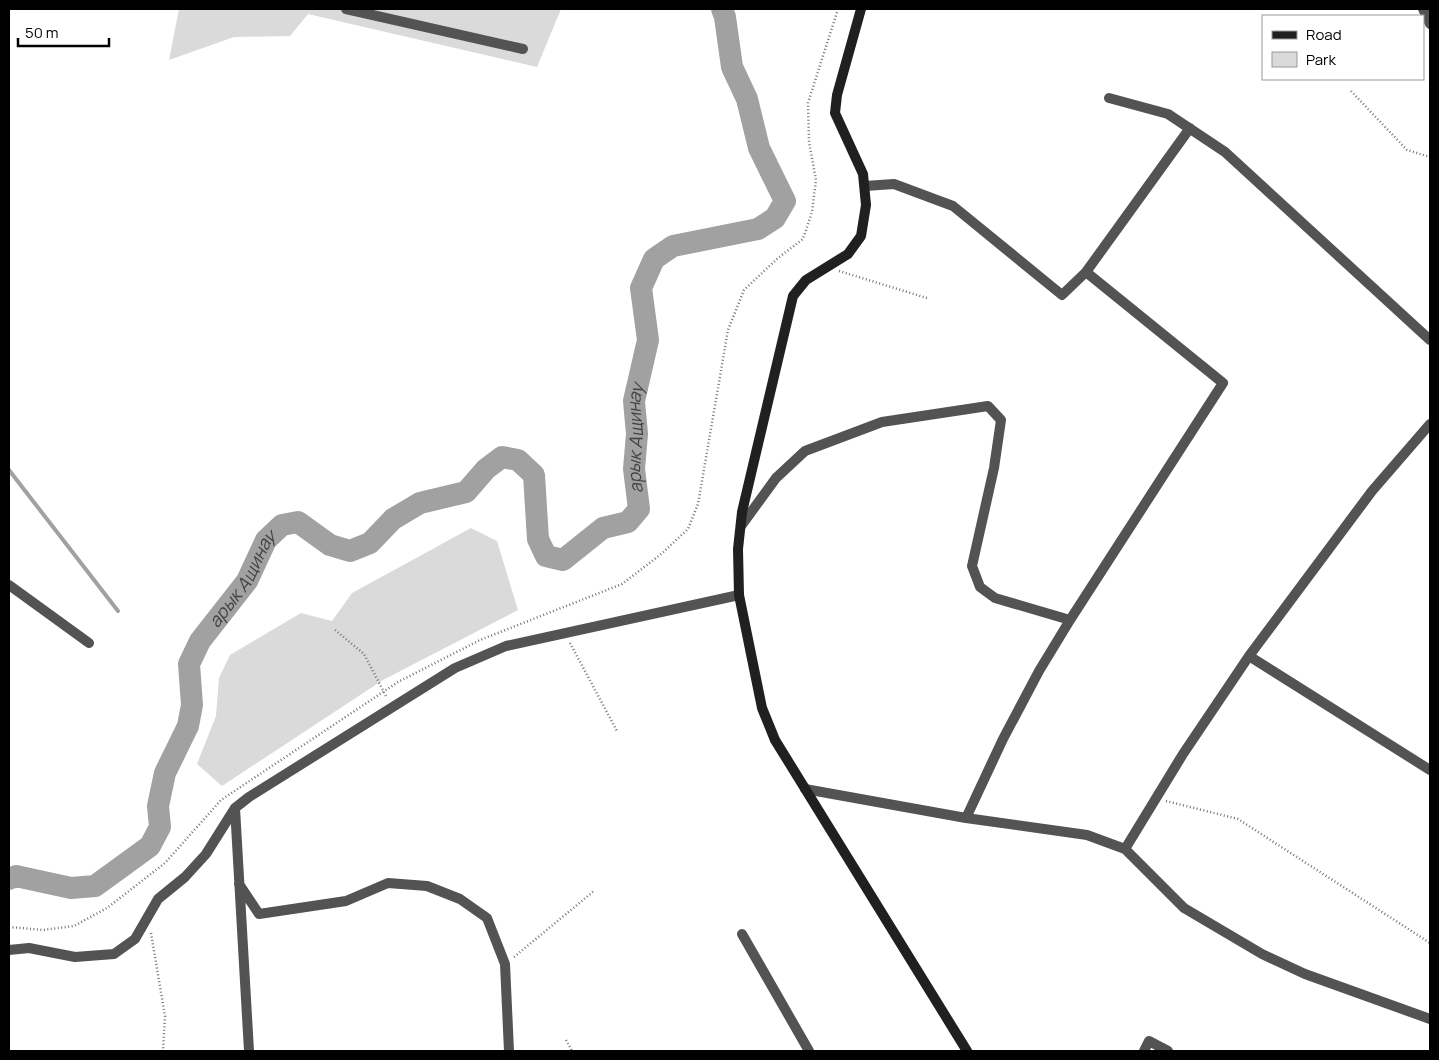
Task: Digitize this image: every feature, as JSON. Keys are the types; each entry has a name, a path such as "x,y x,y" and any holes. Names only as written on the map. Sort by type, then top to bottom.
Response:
{"main road":[{"path":"861,9 837,95 835,113 863,174 866,205 861,236 848,254 806,280 794,296 742,512 738,549 739,595 762,708 775,740 967,1051"}],"street":[{"path":"346,9 522,49"},
{"path":"1423,9 1430,24"},
{"path":"1109,98 1168,114 1225,152 1430,340"},
{"path":"864,186 894,184 953,206 1062,295 1086,272 1190,128"},
{"path":"966,818 1003,739 1039,672 1070,620 1223,382 1086,272"},
{"path":"740,526 776,478 805,451 882,422 988,406 1001,420 994,468 972,566 980,587 995,598 1070,620"},
{"path":"1125,849 1183,754 1249,656 1372,491 1430,424"},
{"path":"9,585 89,643"},
{"path":"9,950 29,948 75,957 114,954 135,939 158,899 185,877 206,854 235,808 248,797 464,664 506,646 739,595"},
{"path":"1249,656 1430,770"},
{"path":"805,788 966,818 1087,835 1125,849 1184,908 1262,954 1305,974 1430,1019"},
{"path":"235,808 249,1051"},
{"path":"239,884 259,914 346,901 388,883 427,886 460,899 487,918 505,964 509,1051"},
{"path":"742,934 810,1051"},
{"path":"1144,1051 1149,1040 1168,1051"}],"path":[{"path":"9,927 43,930 74,926 107,908 164,863 220,800 398,682 480,640 622,584 660,555 688,529 698,504 728,330 744,290 778,258 803,239 812,212 816,180 809,142 808,102 838,9"},
{"path":"1351,91 1406,150 1430,157"},
{"path":"826,267 927,298"},
{"path":"335,630 364,654 393,706"},
{"path":"564,633 617,731"},
{"path":"1156,798 1238,819 1430,943"},
{"path":"505,964 594,891"},
{"path":"149,917 165,1016 163,1051"},
{"path":"566,1040 572,1051"}],"green space":[{"path":"179,9 561,9 537,67 308,14 290,36 234,37 169,60"},
{"path":"471,528 497,541 518,610 383,680 222,786 197,764 216,716 219,678 230,655 301,613 332,621 352,593"}],"waterway":[{"name":"арык Ащинау","path":"9,879 16,876 71,888 95,886 150,846 160,827 158,806 165,773 188,726 192,705 189,664 200,641 247,581 266,540 282,525 298,522 330,545 350,551 370,543 393,519 420,503 466,492 486,469 502,457 518,460 534,475 538,539 546,556 563,560 603,528 628,522 639,509 634,469 637,434 634,401 648,340 641,288 654,259 673,246 758,229 775,218 785,201 759,148 747,99 732,67 725,17 722,9"},
{"path":"9,470 118,611"}]}
